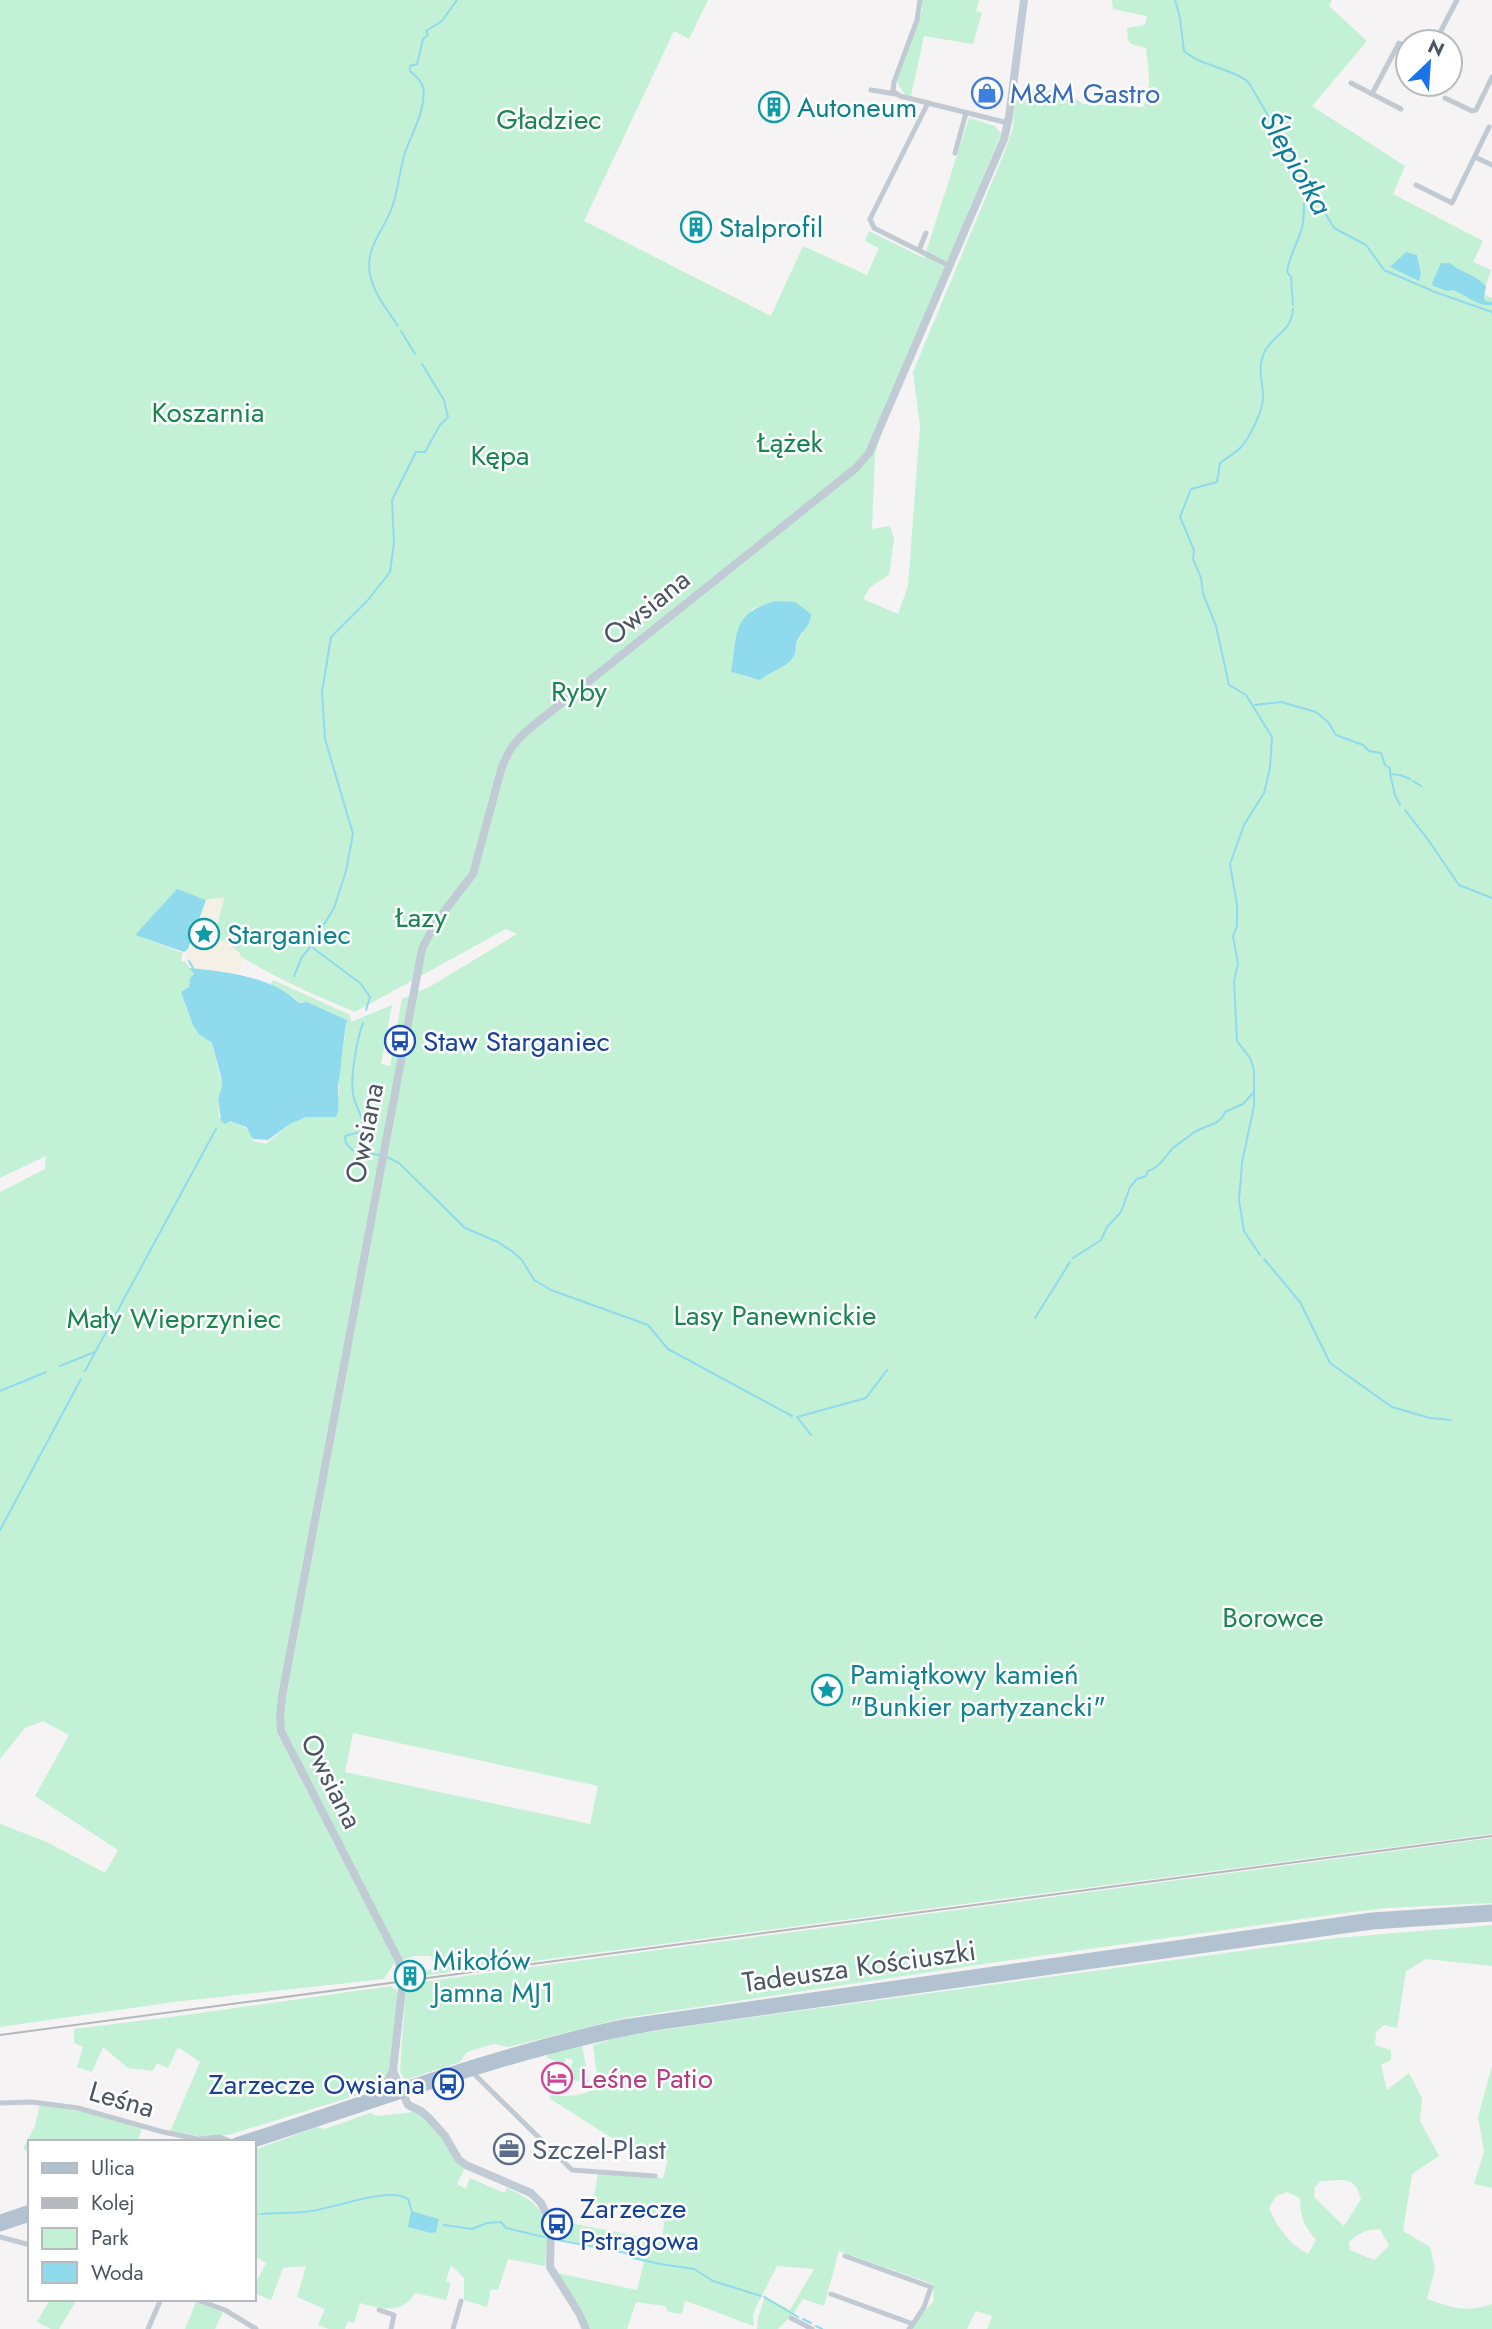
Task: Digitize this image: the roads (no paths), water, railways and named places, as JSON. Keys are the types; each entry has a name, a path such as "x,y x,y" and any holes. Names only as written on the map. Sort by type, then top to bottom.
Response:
{"main road":[{"name":"Tadeusza Kościuszki","path":"251,2140 547,2042 653,2018 1372,1917 1492,1909"},
{"name":"Tadeusza Kościuszki","path":"251,2140 373,2096 401,2091 575,2042 683,2021 1372,1924 1492,1917"},
{"path":"0,2219 28,2211"},
{"path":"0,2227 28,2218"}],"street":[{"path":"894,93 894,82 916,20 920,0"},
{"name":"Owsiana","path":"401,2091 393,2071 402,1988 399,1961 285,1743 279,1717 422,949 436,922 473,874 503,764 513,744 865,459 874,444 1000,148 1008,123 1024,0"},
{"path":"1442,28 1457,0"},
{"path":"1371,94 1394,52"},
{"path":"1446,98 1472,111 1476,110 1492,78"},
{"path":"1351,83 1401,109"},
{"path":"872,90 894,93 1008,123"},
{"path":"928,103 870,219 874,228 950,266"},
{"path":"955,153 966,113"},
{"path":"1416,185 1452,203 1489,127"},
{"path":"1475,157 1492,165"},
{"path":"919,250 926,233"},
{"path":"373,2096 387,2082 393,2071"},
{"path":"472,2072 572,2170 655,2176"},
{"path":"401,2091 408,2105 426,2115 437,2126 462,2163 531,2193 538,2199 551,2224 550,2267 586,2329"},
{"name":"Leśna","path":"0,2103 32,2102 93,2110 163,2132 228,2140"},
{"path":"11,2223 3,2231 3,2238 28,2244"},
{"path":"831,2294 911,2327 924,2307 931,2287 845,2256"},
{"path":"148,2329 160,2301"},
{"path":"200,2301 225,2310 256,2329"},
{"path":"453,2329 461,2301"},
{"path":"379,2310 394,2315 391,2329"},
{"path":"791,2318 812,2329"}],"water":[{"path":"1406,252 1417,255 1421,274 1419,281 1390,267"},
{"path":"1441,263 1450,263 1483,283 1486,287 1485,301 1492,302 1492,305 1482,304 1453,290 1447,291 1433,286"},
{"path":"775,601 795,602 811,614 808,625 797,641 794,656 787,664 760,680 731,672 739,626 751,612"},
{"path":"177,889 206,900 188,949 184,952 135,935"},
{"name":"Starganiec","path":"189,968 262,981 288,994 299,1003 307,1002 347,1020 336,1117 306,1117 290,1124 268,1140 253,1139 246,1127 230,1121 225,1124 221,1121 218,1099 222,1086 221,1077 212,1043 199,1034 193,1025 181,992 189,987 190,978 194,974"},
{"path":"411,2211 439,2219 436,2232 408,2227"}],"waterway":[{"path":"398,326 375,289 370,275 370,257 393,203 405,153 423,104 423,87 410,71 410,66 417,64 423,39 428,35 426,31 442,21 457,0"},
{"name":"Ślepiotka","path":"1175,0 1184,51 1249,83 1334,228 1366,245 1384,270 1492,312"},
{"path":"1293,305 1291,277 1287,272 1302,229 1304,202 1310,190"},
{"path":"1260,1255 1244,1231 1239,1200 1242,1163 1254,1106 1254,1070 1250,1058 1237,1041 1234,981 1238,964 1233,936 1237,926 1237,905 1230,864 1244,825 1264,793 1270,768 1272,737 1246,695 1229,685 1216,626 1193,559 1194,550 1180,517 1191,489 1217,482 1220,463 1240,448 1249,436 1263,401 1262,359 1267,347 1289,323 1293,309"},
{"path":"401,331 415,354"},
{"path":"294,976 302,957 334,908 346,871 353,834 325,739 322,692 331,637 368,600 390,572 394,542 392,500 416,452 425,452 440,425 448,417 444,400 422,364"},
{"path":"1255,705 1281,702 1316,712 1328,722 1336,735 1363,745 1369,751 1381,753 1385,765 1390,768 1390,774 1410,779"},
{"path":"1390,774 1400,805"},
{"path":"1413,781 1421,786"},
{"path":"1405,810 1459,885 1492,898"},
{"path":"313,948 360,983 370,997 366,1010"},
{"path":"189,961 193,968"},
{"path":"362,1152 352,1150 346,1143 345,1136 363,1131 363,1122 352,1087 358,1038 363,1023"},
{"path":"1073,1258 1101,1240 1107,1227 1121,1212 1130,1187 1137,1179 1146,1176 1172,1149 1197,1130 1216,1123 1225,1112 1243,1104 1253,1093"},
{"path":"85,1371 216,1129"},
{"path":"369,1153 379,1155"},
{"path":"387,1157 399,1163 465,1228 498,1242 513,1252 522,1260 534,1280 551,1290 648,1325 668,1349 792,1416"},
{"path":"1264,1259 1300,1302 1330,1363 1392,1407 1430,1418"},
{"path":"1035,1318 1070,1262"},
{"path":"60,1366 95,1352"},
{"path":"811,1435 797,1417 866,1398 887,1370"},
{"path":"0,1391 46,1372"},
{"path":"0,1530 81,1379"},
{"path":"1431,1418 1451,1420"},
{"path":"261,2214 305,2212 389,2195 408,2199 412,2212"},
{"path":"444,2225 472,2229 487,2223 501,2222 506,2228 544,2237"},
{"path":"558,2240 626,2253 629,2257 660,2264 694,2269 713,2281 761,2296"},
{"path":"764,2297 798,2317"},
{"path":"803,2319 811,2323"},
{"path":"816,2326 822,2329"}],"railway":[{"path":"0,2035 1492,1836"}],"place":[{"name":"M&M Gastro","path":"987,93"},
{"name":"Autoneum","path":"774,107"},
{"name":"Stalprofil","path":"696,227"},
{"name":"Starganiec","path":"204,934"},
{"name":"Staw Starganiec","path":"400,1041"},
{"name":"Pamiątkowy kamień \"Bunkier partyzancki\"","path":"827,1690"},
{"name":"Mikołów Jamna MJ1","path":"410,1976"},
{"name":"Leśne Patio","path":"557,2078"},
{"name":"Zarzecze Owsiana","path":"448,2084"},
{"name":"Szczel-Plast","path":"509,2149"},
{"name":"Zarzecze Pstrągowa","path":"557,2224"}],"park label":[{"name":"Gładziec","path":"549,119"},
{"name":"Koszarnia","path":"208,412"},
{"name":"Łążek","path":"790,442"},
{"name":"Kępa","path":"500,455"},
{"name":"Ryby","path":"579,691"},
{"name":"Łazy","path":"421,917"},
{"name":"Lasy Panewnickie","path":"775,1315"},
{"name":"Mały Wieprzyniec","path":"174,1318"},
{"name":"Borowce","path":"1273,1617"}]}
